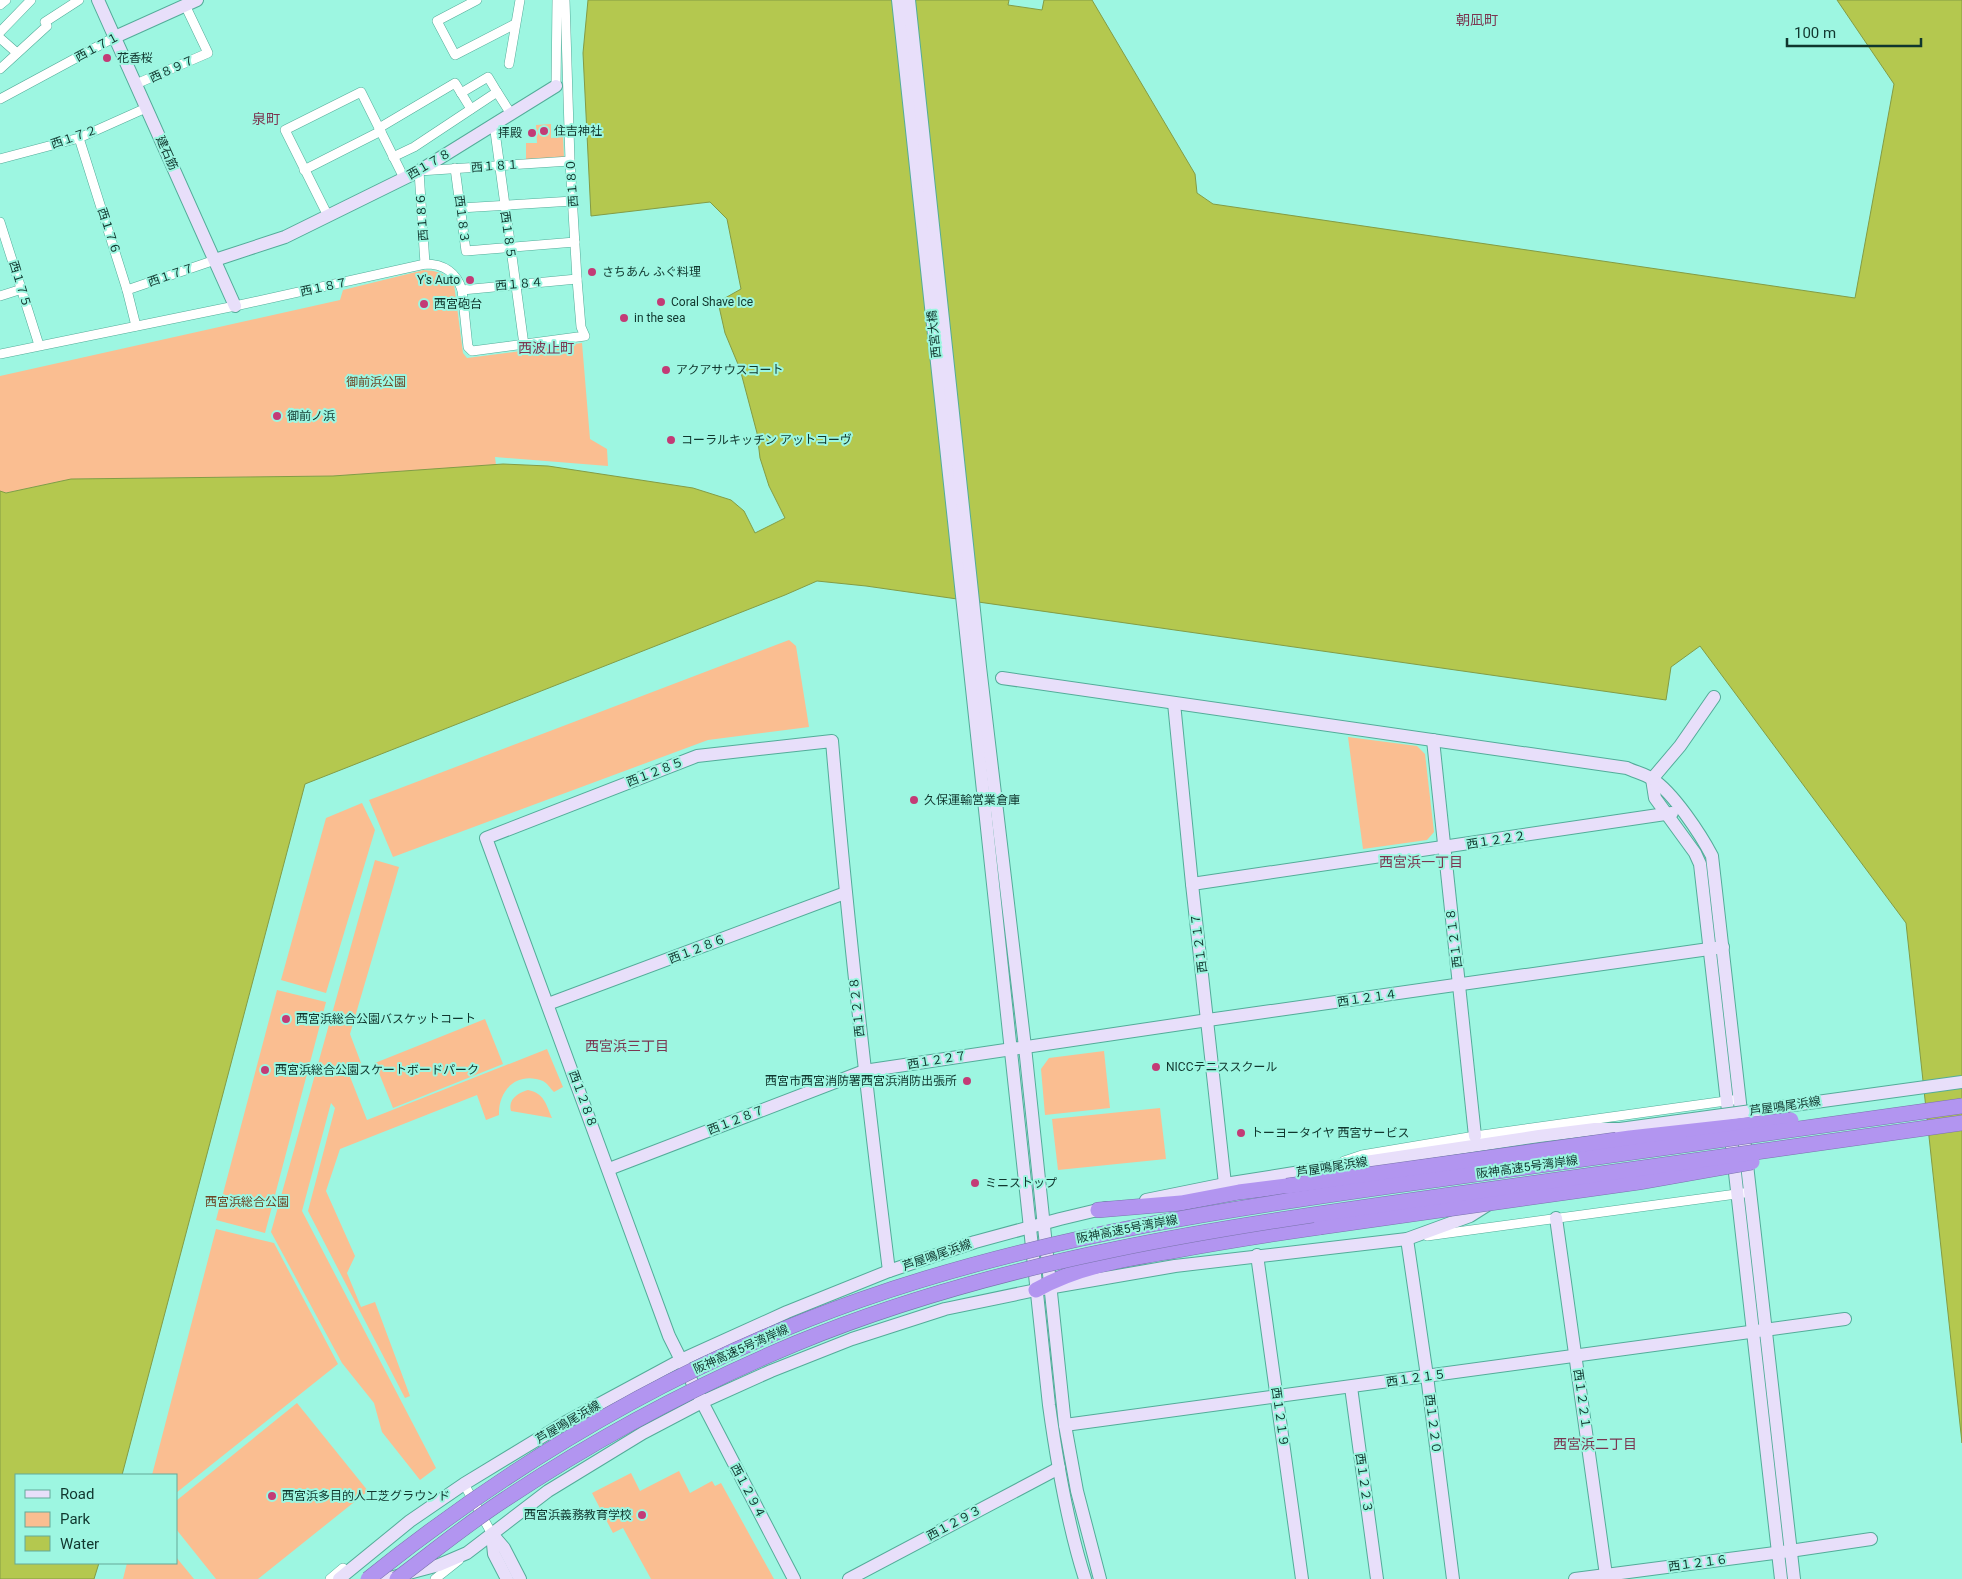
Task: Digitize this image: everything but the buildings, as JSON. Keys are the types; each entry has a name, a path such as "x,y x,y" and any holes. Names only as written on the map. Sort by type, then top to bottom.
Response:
{"highway":[{"path":"1098,1210 1181,1203 1239,1192 1630,1138 1962,1101"},
{"name":"阪神高速5号湾岸線","path":"368,1579 493,1486 625,1405 682,1375 796,1325 857,1301 995,1258 1072,1240 1214,1212 1962,1106"},
{"name":"阪神高速5号湾岸線","path":"397,1579 502,1501 572,1457 682,1395 800,1342 926,1297 1041,1265 1208,1231 1342,1210 1962,1123"},
{"path":"1046,1286 1090,1267 1157,1254 1320,1227 1639,1182 1753,1162 1885,1134"}],"street":[{"path":"0,6 6,0"},
{"path":"0,32 31,0"},
{"path":"0,69 47,26 45,22 79,0"},
{"name":"建石筋","path":"98,0 235,306"},
{"path":"477,0 437,22 455,55 515,24"},
{"path":"509,64 520,0"},
{"name":"西１７８","path":"215,260 285,237 404,178 556,86 557,0"},
{"name":"西１８０","path":"565,0 570,162 577,279 582,327 585,336"},
{"name":"西宮大橋","path":"898,0 975,668"},
{"name":"西宮大橋","path":"909,0 975,668"},
{"name":"西１７１","path":"0,99 114,37 191,3"},
{"name":"西８９７","path":"136,84 208,53 191,3"},
{"path":"0,38 17,53"},
{"path":"461,93 488,77 511,114"},
{"path":"304,170 380,130 455,83 471,109"},
{"path":"328,216 285,130 360,92 404,178"},
{"path":"393,157 414,147 497,92"},
{"name":"西１７２","path":"0,159 79,138 146,108"},
{"name":"西１８５","path":"494,124 524,345"},
{"name":"西１７６","path":"79,138 127,290 136,326"},
{"name":"西１８１","path":"419,170 570,162"},
{"name":"西１８３","path":"455,168 466,250 575,242"},
{"name":"西１８６","path":"419,170 425,264"},
{"path":"460,208 573,200"},
{"name":"西１７５","path":"0,222 3,241 22,289 39,346"},
{"name":"西１７７","path":"127,290 215,260"},
{"name":"西１８７","path":"0,354 235,306 425,264 434,264 449,270 459,282 462,290 470,350 524,345 585,336"},
{"name":"西１８４","path":"462,290 577,279"},
{"path":"0,296 22,289"},
{"path":"975,668 1025,1047 1043,1223 1049,1404 1059,1468 1077,1553 1085,1579"},
{"path":"975,668 1011,1049 1030,1226 1046,1286 1065,1425 1077,1491 1100,1579"},
{"path":"1002,678 1627,768 1652,778 1665,789 1705,843 1712,856 1716,948"},
{"path":"1714,697 1680,746 1652,778 1655,798 1695,853 1700,864 1716,948 1734,1100 1751,1192 1766,1330 1784,1552 1782,1579"},
{"name":"西１２１７","path":"1174,703 1225,1184"},
{"name":"西１２１８","path":"1433,740 1475,1136"},
{"name":"西１２８５","path":"486,838 697,756 832,741"},
{"name":"西１２２８","path":"832,741 845,893 864,1071 889,1271"},
{"name":"西１２２２","path":"1192,884 1682,812"},
{"name":"西１２８８","path":"486,838 670,1336 681,1360"},
{"name":"西１２８６","path":"548,1004 845,893"},
{"name":"西１２１４","path":"1011,1049 1716,948"},
{"name":"西１２２７","path":"864,1071 1011,1049"},
{"name":"西１２８７","path":"609,1168 864,1071"},
{"name":"芦屋鳴尾浜線","path":"339,1579 410,1521 464,1484 566,1422 681,1360 787,1312 889,1271 975,1242 1030,1226 1098,1210 1225,1184 1539,1136 1595,1129 1614,1129 1962,1082"},
{"path":"1325,1168 1362,1155 1475,1136 1734,1100"},
{"path":"1734,1100 1738,1194 1752,1332 1784,1552 1794,1579"},
{"name":"芦屋鳴尾浜線","path":"386,1579 439,1565 467,1553 548,1490 643,1433 702,1402 771,1371 852,1339 945,1309 1046,1286 1257,1255 1407,1239 1470,1216 1585,1142 1614,1129"},
{"path":"1407,1239 1751,1192"},
{"name":"西１２２１","path":"1556,1218 1608,1577"},
{"name":"西１２２０","path":"1407,1239 1453,1579"},
{"name":"西１２１９","path":"1257,1255 1302,1579"},
{"name":"西１２１５","path":"1065,1425 1278,1398 1845,1319"},
{"name":"西１２９４","path":"681,1360 794,1579"},
{"name":"西１２２３","path":"1351,1387 1377,1579"},
{"name":"西１２９３","path":"848,1579 1059,1468"},
{"path":"464,1484 492,1534 504,1548 520,1579"},
{"path":"492,1534 494,1554 507,1579"},
{"name":"西１２１６","path":"1575,1579 1608,1577 1871,1539"},
{"path":"330,1579 348,1564 378,1546"},
{"path":"435,1579 467,1553"}],"green space":[{"path":"551,124 551,138 563,137 564,158 526,159 526,143 537,143 536,125"},
{"name":"御前浜公園","path":"424,270 440,273 454,284 463,353 467,358 582,343 590,439 607,449 608,466 495,457 496,465 333,476 71,479 5,493 0,491 0,376 340,300 343,290"},
{"path":"789,640 796,646 809,727 708,740 393,857 369,800"},
{"path":"1348,737 1417,746 1425,754 1434,832 1427,840 1363,849"},
{"path":"362,803 375,830 326,993 281,980 326,818"},
{"path":"375,860 399,867 350,1034 361,1063 347,1069 367,1120 547,1049 563,1087 554,1092 543,1081 525,1079 517,1081 511,1085 502,1098 499,1115 486,1120 477,1095 340,1149 326,1191 355,1256 347,1273 361,1307 375,1302 410,1396 405,1398 308,1211 335,1108 331,1103 302,1211 436,1468 420,1480 382,1432 374,1403 342,1363 271,1232"},
{"name":"西宮浜総合公園","path":"277,990 326,1002 265,1233 216,1220"},
{"path":"485,1019 503,1064 393,1108 375,1063"},
{"path":"1104,1051 1110,1108 1045,1115 1041,1069 1049,1058"},
{"path":"528,1090 541,1096 552,1118 511,1111 512,1100"},
{"path":"1160,1108 1166,1159 1058,1170 1052,1119"},
{"path":"216,1229 274,1243 338,1364 178,1491 178,1474 152,1474"},
{"name":"西宮浜多目的人工芝グラウンド","path":"297,1403 368,1491 258,1579 216,1579 178,1532 178,1499"},
{"path":"679,1471 690,1493 712,1481 715,1486 721,1483 774,1579 651,1579 623,1528 613,1533 592,1493 631,1473 640,1491"},
{"path":"178,1559 194,1579 123,1579 127,1564 178,1564"}],"water":[{"path":"588,0 1009,0 1008,5 1042,10 1044,0 1092,0 1195,174 1197,193 1213,204 1855,298 1894,84 1837,0 1962,0 1962,1443 1906,923 1700,646 1671,667 1666,700 866,586 817,581 305,784 122,1474 15,1474 15,1564 99,1564 94,1579 0,1579 0,491 6,493 71,479 333,476 503,464 548,466 693,488 731,500 744,511 755,533 785,518 769,486 760,458 757,433 740,369 725,333 718,302 741,289 727,219 710,202 591,216 583,53"}],"place":[{"name":"花香桜","path":"107,58"},
{"name":"住吉神社","path":"544,131"},
{"name":"拝殿","path":"532,133"},
{"name":"さちあん ふぐ料理","path":"592,272"},
{"name":"Y's Auto","path":"470,280"},
{"name":"Coral Shave Ice","path":"661,302"},
{"name":"西宮砲台","path":"424,304"},
{"name":"in the sea","path":"624,318"},
{"name":"アクアサウスコート","path":"666,370"},
{"name":"御前ノ浜","path":"277,416"},
{"name":"コーラルキッチン アットコーヴ","path":"671,440"},
{"name":"久保運輸営業倉庫","path":"914,800"},
{"name":"西宮浜総合公園バスケットコート","path":"286,1019"},
{"name":"NICCテニススクール","path":"1156,1067"},
{"name":"西宮浜総合公園スケートボードパーク","path":"265,1070"},
{"name":"西宮市西宮消防署西宮浜消防出張所","path":"967,1081"},
{"name":"トーヨータイヤ 西宮サービス","path":"1241,1133"},
{"name":"ミニストップ","path":"975,1183"},
{"name":"西宮浜多目的人工芝グラウンド","path":"272,1496"},
{"name":"西宮浜義務教育学校","path":"642,1515"}],"district":[{"name":"朝凪町","path":"1477,20"},
{"name":"泉町","path":"266,119"},
{"name":"西波止町","path":"546,348"},
{"name":"西宮浜一丁目","path":"1421,862"},
{"name":"西宮浜三丁目","path":"627,1046"},
{"name":"西宮浜二丁目","path":"1595,1444"}]}
